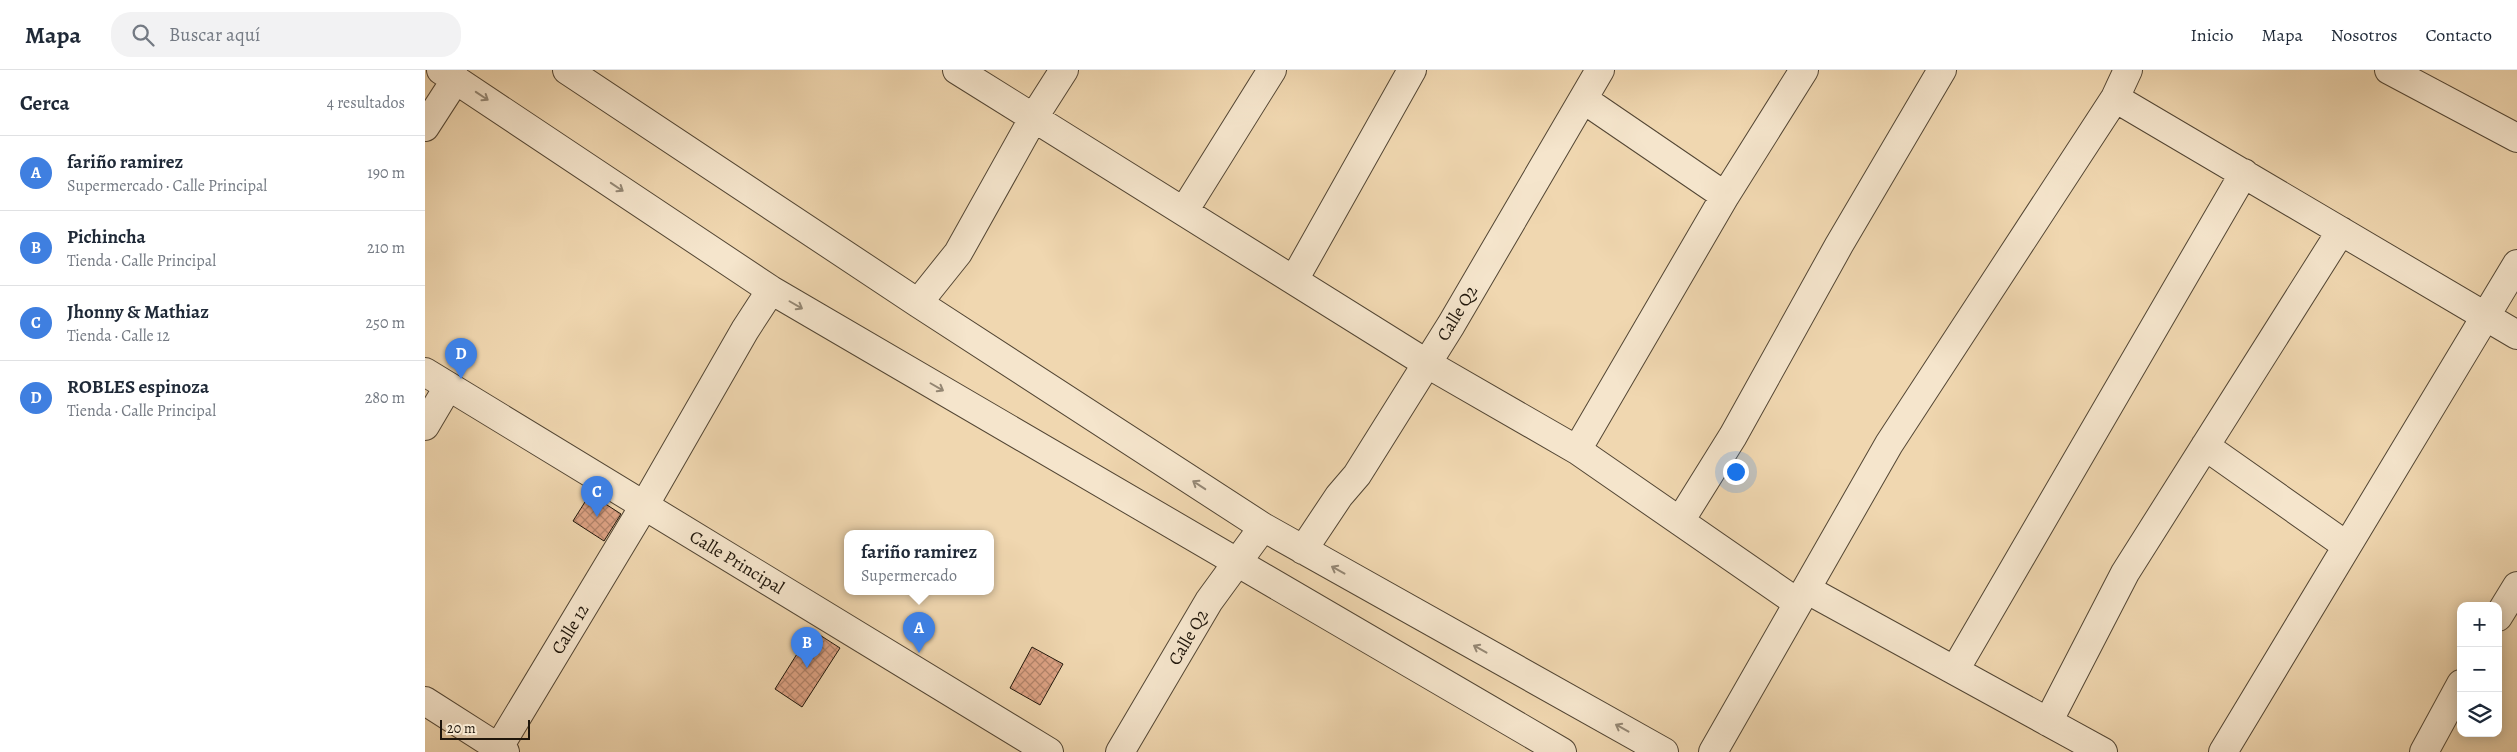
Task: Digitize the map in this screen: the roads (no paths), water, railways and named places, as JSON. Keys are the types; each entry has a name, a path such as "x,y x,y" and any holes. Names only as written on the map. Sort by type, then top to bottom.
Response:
{"street":[{"path":"567,70 918,303 1263,527 1664,752"},
{"path":"957,70 1426,363 1577,450 1680,522 1802,596 1955,670 2103,752"},
{"path":"918,303 958,253 1034,117 1064,70"},
{"path":"1184,211 1272,70"},
{"path":"1294,280 1412,70"},
{"name":"Calle Q2","path":"1303,550 1339,496 1357,475 1451,324 1600,70"},
{"path":"1577,450 1725,196 1804,70"},
{"path":"1680,522 1733,436 1839,244 1942,70"},
{"path":"1713,752 1889,444 2115,98 2128,70"},
{"path":"2389,70 2517,138"},
{"path":"425,128 448,74 771,290 1562,752"},
{"path":"2115,98 2517,335"},
{"path":"1583,99 1725,196"},
{"path":"1955,670 2244,173"},
{"path":"2048,722 2125,573 2341,232"},
{"path":"2223,752 2517,264"},
{"name":"Calle 12","path":"500,751 745,330 771,290"},
{"name":"Calle Principal","path":"425,372 1049,752"},
{"path":"425,426 449,386"},
{"path":"2205,446 2347,546"},
{"name":"Calle Q2","path":"1120,752 1209,601 1263,527"},
{"path":"2502,610 2517,586"},
{"path":"2424,752 2457,691"},
{"path":"425,701 500,751"}],"place":[{"name":"ROBLES espinoza","path":"461,379"},
{"name":"Jhonny & Mathiaz","path":"597,517"},
{"name":"fariño ramirez","path":"919,653"},
{"name":"Pichincha","path":"807,668"}]}
